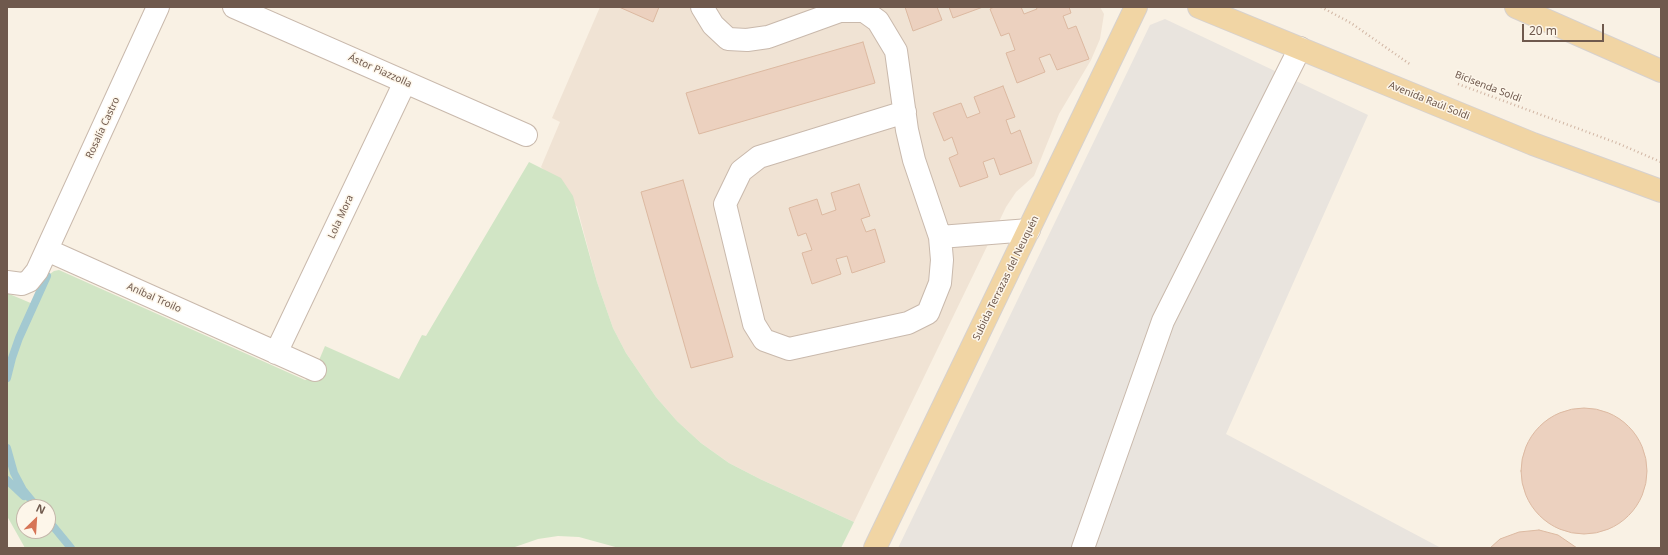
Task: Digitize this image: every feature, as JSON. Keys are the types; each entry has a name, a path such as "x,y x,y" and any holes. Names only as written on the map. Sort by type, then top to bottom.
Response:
{"main road":[{"name":"Subida Terrazas del Neuquén","path":"875,548 1136,7"},
{"name":"Avenida Raúl Soldi","path":"1199,7 1523,140 1661,191"},
{"path":"1516,7 1661,71"}],"street":[{"name":"Rosalía Castro","path":"47,250 158,7"},
{"name":"Ástor Piazzolla","path":"234,7 526,135"},
{"path":"702,7 714,25 728,39 747,40 768,37 840,11 864,11 878,21 896,51 914,160 940,237 942,260 940,283 928,313 908,323 789,349 764,340 754,324 725,204 741,171 759,157 905,112"},
{"path":"1083,548 1163,321 1300,48"},
{"name":"Lola Mora","path":"276,352 405,82"},
{"path":"940,237 1028,230"},
{"path":"7,282 22,284 28,281 37,272 47,250"},
{"name":"Aníbal Troilo","path":"47,250 315,370"}],"path":[{"path":"1320,7 1351,23 1414,67"},
{"name":"Bicisenda Soldi","path":"1458,84 1617,143 1661,162"}],"shaded area":[{"path":"600,7 1100,7 1104,14 1100,39 1091,60 1059,114 1034,176 1016,192 1006,207 854,522 760,479 729,463 701,443 677,421 656,397 626,353 613,328 597,282 577,207 541,167 560,122 552,118"},
{"path":"1165,19 1368,115 1226,434 1441,548 898,548 1150,25"}],"green space":[{"path":"529,162 561,178 573,196 597,282 613,328 626,353 656,397 677,421 701,443 729,463 760,479 854,522 841,548 619,548 579,537 558,536 538,539 512,548 25,548 20,539 56,539 56,499 16,499 16,532 7,516 7,293 33,304 47,276 54,271 59,270 305,380 312,377 325,346 399,379 422,335 426,336"}],"building":[{"path":"619,7 659,7 653,22"},
{"path":"905,7 937,7 942,20 913,31"},
{"path":"949,7 983,7 953,18"},
{"path":"994,7 1021,7 1024,14 1037,9 1036,7 1069,7 1071,13 1063,16 1068,29 1076,26 1089,59 1057,70 1050,54 1039,58 1045,72 1017,83 1006,53 1015,50 1009,33 1001,36 990,9"},
{"path":"863,42 875,83 699,134 686,93"},
{"path":"1003,86 1015,117 1006,120 1011,134 1020,130 1032,163 1000,175 994,158 983,162 988,177 960,187 949,158 958,154 952,137 944,141 933,113 961,103 967,118 980,113 974,97"},
{"path":"683,180 733,357 691,368 641,192"},
{"path":"859,184 870,216 861,219 866,232 875,229 885,262 852,273 847,256 836,259 841,274 812,284 802,253 812,250 806,233 798,236 789,208 817,199 822,215 836,210 831,193"},
{"path":"1590,408 1614,415 1629,426 1640,441 1646,459 1646,483 1640,501 1629,516 1614,527 1596,533 1578,534 1554,527 1539,516 1528,501 1522,483 1521,465 1528,441 1539,426 1554,415 1572,409"},
{"path":"1539,530 1558,535 1577,548 1490,548 1500,539 1519,532"}],"waterway":[{"path":"7,378 19,338 47,276 39,273"},
{"path":"7,448 14,473 23,490 30,499"},
{"path":"7,480 24,496"},
{"path":"56,530 71,548"}]}
